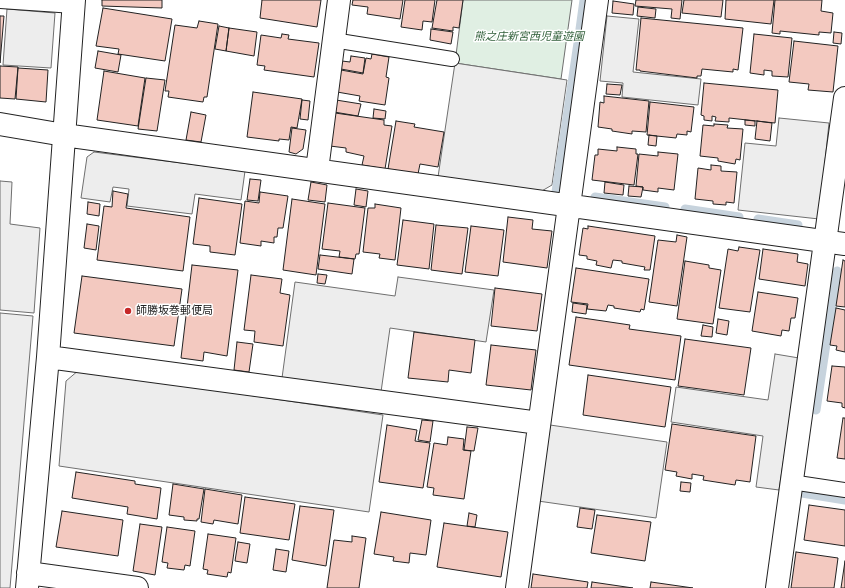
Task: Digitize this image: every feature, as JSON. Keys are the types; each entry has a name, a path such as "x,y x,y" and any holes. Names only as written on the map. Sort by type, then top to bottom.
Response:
{"street":[{"path":"317,170 339,0"},
{"path":"517,588 597,0"},
{"path":"74,3 48,357 28,580 137,588"},
{"path":"776,588 791,482 835,243 845,98"},
{"path":"0,124 64,135 835,243"},
{"path":"48,357 539,423"}],"lane":[{"path":"0,1 74,3"},
{"path":"334,40 452,59"},
{"path":"791,482 845,490"}],"green space":[{"name":"熊之庄新宮西児童遊園","path":"463,0 572,0 561,79 455,63"}],"shaded area":[{"path":"7,9 55,13 51,68 3,65"},
{"path":"607,16 639,19 633,72 701,79 698,105 622,97 623,83 600,81"},
{"path":"455,63 567,80 552,185 540,192 438,177"},
{"path":"779,118 829,123 819,219 738,210 745,143 776,146"},
{"path":"94,152 245,171 241,200 195,194 192,214 127,206 129,189 113,187 110,202 81,198 87,157"},
{"path":"0,181 12,182 10,224 40,228 34,313 0,310"},
{"path":"398,277 494,290 486,342 390,328 381,392 282,378 295,282 395,296"},
{"path":"0,313 33,316 10,588 0,588"},
{"path":"775,354 799,358 779,490 756,487 763,436 671,422 676,387 768,400"},
{"path":"79,370 383,415 369,512 59,466 66,381"},
{"path":"550,425 667,442 656,518 538,501"}],"building":[{"path":"102,0 162,0 162,8 102,6"},
{"path":"262,0 321,0 317,27 260,18"},
{"path":"353,0 403,0 400,19 367,14 368,7 352,5"},
{"path":"405,0 435,0 432,22 423,21 422,30 401,27"},
{"path":"437,0 463,0 459,28 453,27 453,31 432,28"},
{"path":"636,0 682,0 680,19 671,18 672,9 635,6"},
{"path":"684,0 723,0 721,17 682,13"},
{"path":"726,0 774,0 771,24 725,19"},
{"path":"775,0 822,0 821,11 833,13 831,33 819,32 819,35 780,31 780,34 772,33"},
{"path":"613,1 634,4 633,15 612,13"},
{"path":"638,7 656,9 655,18 637,16"},
{"path":"103,8 172,19 165,61 118,54 119,49 96,46"},
{"path":"0,16 4,16 0,63"},
{"path":"641,18 743,28 738,70 733,69 733,72 702,69 701,76 697,76 697,78 636,70"},
{"path":"199,21 218,24 207,97 204,97 203,102 168,97 169,91 165,91 175,25 197,28"},
{"path":"219,26 229,28 226,51 215,49"},
{"path":"229,28 257,32 254,56 226,51"},
{"path":"431,29 453,32 451,44 430,40"},
{"path":"834,32 842,33 841,44 833,43"},
{"path":"282,34 289,35 288,39 319,43 314,77 264,70 265,66 257,65 261,35 281,38"},
{"path":"754,34 792,38 788,77 772,76 772,71 764,70 764,75 750,73"},
{"path":"794,41 838,46 833,92 808,90 809,84 789,82"},
{"path":"98,51 121,55 118,72 95,68"},
{"path":"372,54 389,57 386,77 389,78 385,105 359,101 360,96 337,92 341,70 363,74 366,58 371,59"},
{"path":"351,56 365,58 363,73 341,69 342,61 350,62"},
{"path":"0,66 18,67 15,99 0,98"},
{"path":"18,68 48,70 46,102 16,99"},
{"path":"104,71 145,78 138,126 97,120"},
{"path":"146,78 165,80 157,131 138,129"},
{"path":"704,83 778,90 775,123 729,118 729,122 715,121 716,117 712,116 712,121 704,120 704,116 701,115"},
{"path":"607,84 622,85 620,95 606,94"},
{"path":"253,92 302,99 297,128 291,127 289,140 279,139 279,141 247,137"},
{"path":"604,96 649,101 646,132 632,131 632,134 598,127 600,102 604,103"},
{"path":"302,100 310,101 308,120 300,119"},
{"path":"336,100 361,104 358,116 334,112"},
{"path":"650,102 694,107 691,132 687,131 687,135 677,134 676,138 647,135"},
{"path":"374,109 386,111 385,119 373,118"},
{"path":"191,112 206,115 201,142 186,140"},
{"path":"335,113 384,120 384,125 392,126 385,169 362,165 364,156 346,152 346,148 330,146"},
{"path":"745,120 755,121 755,126 745,125"},
{"path":"396,121 415,124 414,127 444,132 438,167 420,164 418,174 388,169"},
{"path":"757,121 772,123 770,141 755,139"},
{"path":"714,124 728,125 727,128 743,129 740,160 736,159 735,164 718,161 718,158 700,156 703,125 714,126"},
{"path":"292,128 306,130 303,149 296,154 289,152"},
{"path":"649,135 657,136 656,146 648,145"},
{"path":"617,147 636,149 636,154 638,154 634,185 592,180 595,155 598,155 598,149 617,151"},
{"path":"658,152 678,154 674,190 658,188 658,192 643,190 643,187 636,186 639,154 658,156"},
{"path":"711,165 721,166 721,171 737,172 734,203 726,202 726,205 713,204 713,201 695,199 698,168 711,170"},
{"path":"250,179 261,180 258,201 247,200"},
{"path":"311,182 327,185 325,202 308,200"},
{"path":"605,182 624,185 623,195 604,193"},
{"path":"629,186 643,187 641,197 628,196"},
{"path":"356,189 368,191 366,207 354,205"},
{"path":"113,191 128,194 126,208 190,217 183,271 97,260 104,206 112,207"},
{"path":"260,192 288,196 283,228 278,228 277,237 274,237 274,243 261,241 261,246 240,243 245,201 259,203"},
{"path":"199,198 242,204 235,255 210,252 210,246 193,244"},
{"path":"292,199 325,204 316,275 283,270"},
{"path":"88,202 100,204 99,216 87,214"},
{"path":"328,203 365,208 359,254 356,254 355,259 339,257 340,251 322,249"},
{"path":"375,204 401,208 395,260 379,258 380,254 363,252 368,208 375,208"},
{"path":"508,217 533,220 532,229 552,231 547,268 503,262"},
{"path":"403,220 434,224 429,269 397,265"},
{"path":"87,224 99,226 96,250 84,248"},
{"path":"436,225 468,228 462,274 431,270"},
{"path":"471,226 504,230 498,276 465,272"},
{"path":"588,226 655,236 650,270 644,270 645,267 613,260 611,268 596,265 597,261 587,259 587,256 579,255 583,228 588,229"},
{"path":"677,235 687,237 677,306 649,302 658,240 676,242"},
{"path":"739,247 760,250 750,312 719,308 728,249 738,251"},
{"path":"763,249 798,254 797,262 808,264 805,286 759,279"},
{"path":"320,255 354,259 352,274 318,269"},
{"path":"843,260 845,261 845,307 836,306"},
{"path":"685,261 709,265 709,268 721,270 713,324 677,319"},
{"path":"192,265 238,270 227,356 204,352 203,361 181,358"},
{"path":"576,268 649,279 644,310 641,309 640,312 614,308 614,306 608,305 606,311 587,309 588,304 571,302"},
{"path":"318,274 327,275 325,284 317,283"},
{"path":"251,275 282,279 280,293 290,295 283,346 254,342 255,331 244,330"},
{"path":"82,276 182,289 174,346 74,333"},
{"path":"495,288 542,294 537,331 491,326"},
{"path":"758,292 798,298 795,318 791,318 789,331 782,330 781,336 752,331"},
{"path":"573,303 587,305 586,314 572,312"},
{"path":"836,308 845,310 845,352 836,350 837,346 830,345"},
{"path":"576,317 630,325 629,329 681,336 675,380 569,365"},
{"path":"718,319 729,321 727,335 716,333"},
{"path":"703,325 713,327 712,337 701,336"},
{"path":"414,332 475,340 471,373 449,370 448,382 408,378"},
{"path":"685,339 751,348 744,395 678,386"},
{"path":"237,342 253,344 249,372 234,370"},
{"path":"491,345 536,350 531,390 486,385"},
{"path":"832,366 845,367 845,408 842,407 842,403 827,401"},
{"path":"588,375 671,387 665,427 583,415"},
{"path":"843,418 845,418 845,459 837,458"},
{"path":"422,420 433,421 430,442 418,440"},
{"path":"672,424 756,436 750,482 736,480 735,485 703,480 704,476 692,474 692,479 676,476 677,472 665,470"},
{"path":"387,425 417,430 415,441 430,443 423,488 379,482"},
{"path":"467,427 478,428 474,451 464,450"},
{"path":"448,437 464,439 463,450 471,451 464,499 433,495 434,488 427,487 434,443 447,445"},
{"path":"76,472 135,481 135,484 161,488 157,519 127,514 128,507 72,498"},
{"path":"681,482 691,483 690,492 680,491"},
{"path":"173,484 204,489 199,519 197,519 197,521 184,520 184,517 169,515"},
{"path":"205,489 242,495 238,524 214,520 213,524 201,522"},
{"path":"245,497 295,504 289,540 240,533"},
{"path":"809,505 845,510 845,546 804,540"},
{"path":"300,506 334,510 326,566 292,560"},
{"path":"580,508 595,510 592,529 577,527"},
{"path":"62,511 123,520 118,556 56,547"},
{"path":"381,512 431,520 426,555 410,553 409,563 393,561 394,557 374,554"},
{"path":"469,513 477,515 475,527 467,526"},
{"path":"597,515 651,522 645,561 591,553"},
{"path":"444,523 508,532 501,577 437,567"},
{"path":"140,524 162,527 155,575 133,571"},
{"path":"167,527 195,531 190,566 185,565 184,570 167,568 168,563 162,562"},
{"path":"208,534 236,538 231,573 228,572 227,577 207,574 208,570 203,569"},
{"path":"352,536 366,538 359,588 327,588 334,540 352,542"},
{"path":"238,542 250,544 247,563 235,561"},
{"path":"276,549 289,551 286,572 273,570"},
{"path":"796,552 838,558 834,588 791,588"},
{"path":"845,561 845,588 841,588"},
{"path":"533,574 588,582 587,588 531,588"},
{"path":"592,582 633,588 591,588"},
{"path":"651,582 693,588 650,588"}],"waterway":[{"path":"580,29 584,0"},
{"path":"556,192 578,43"},
{"path":"595,197 665,207"},
{"path":"685,209 739,217"},
{"path":"758,219 798,225"},
{"path":"816,410 837,271"},
{"path":"802,493 845,500"}],"place":[{"name":"師勝坂巻郵便局","path":"128,311"}]}
